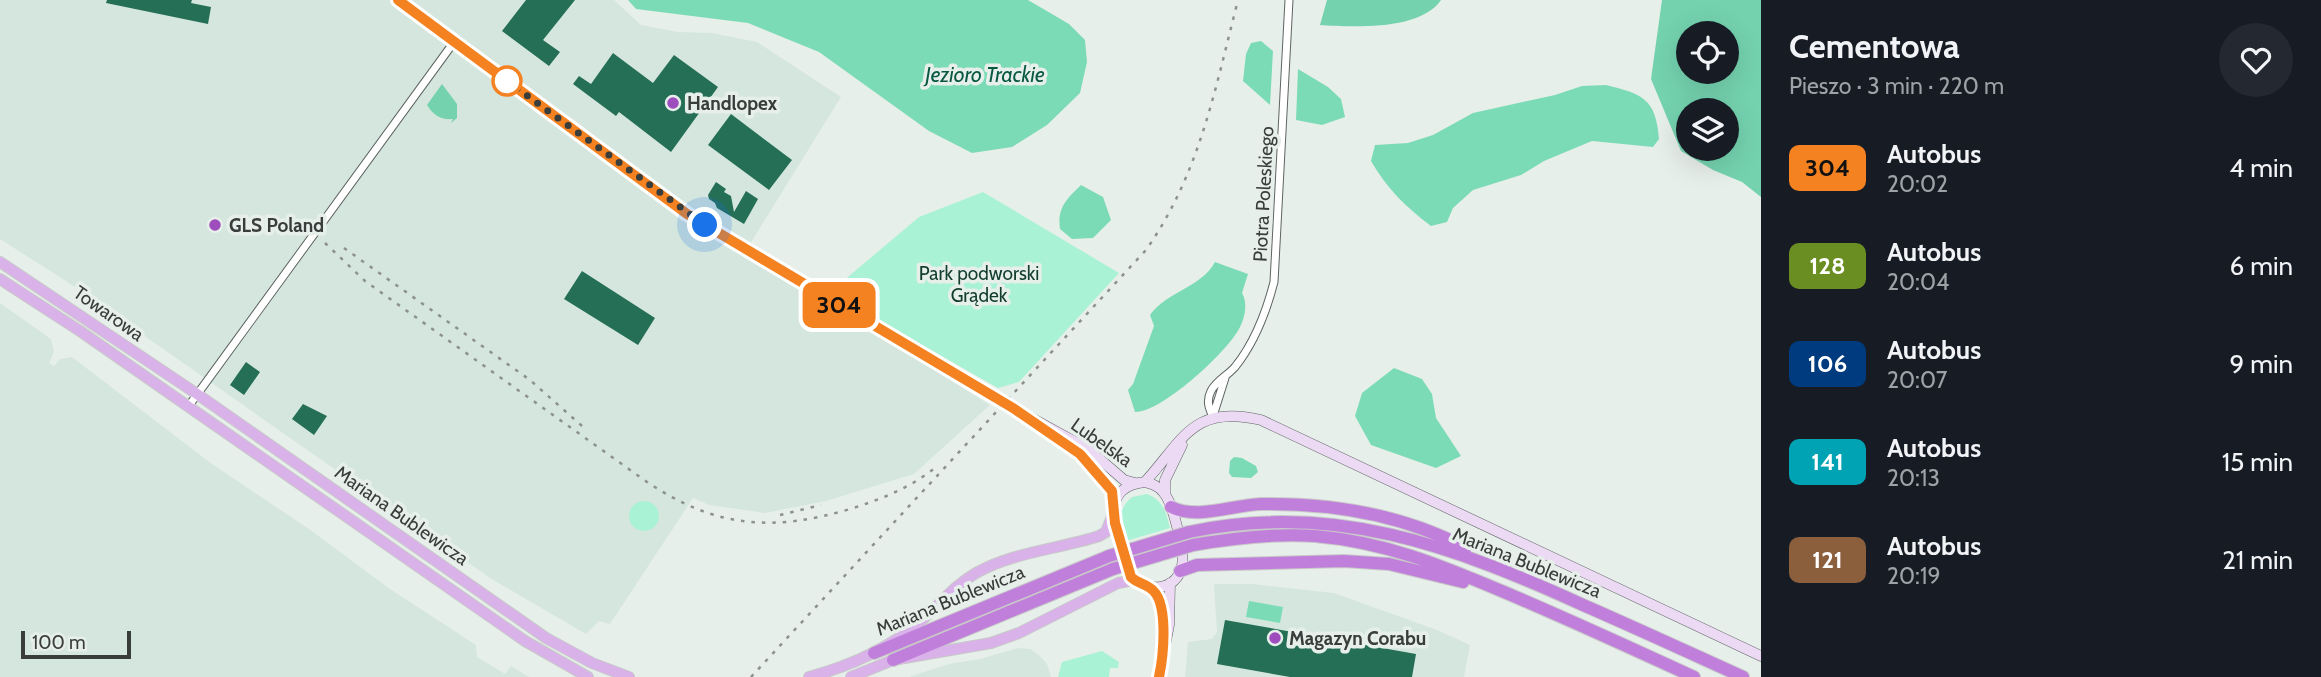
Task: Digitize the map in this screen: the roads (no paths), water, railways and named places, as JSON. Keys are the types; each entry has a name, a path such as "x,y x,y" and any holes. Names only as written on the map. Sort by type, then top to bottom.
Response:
{"highway":[{"path":"1171,508 1189,513 1257,504 1303,504 1365,512 1416,526 1503,568"},
{"name":"Mariana Bublewicza","path":"874,653 1109,556 1220,525 1270,520 1353,526 1421,541 1503,568 1743,677"},
{"name":"Mariana Bublewicza","path":"892,660 1113,569 1193,545 1268,536 1339,539 1420,556 1694,677"},
{"path":"1180,571 1197,565 1344,561 1389,564 1520,598"}],"main road":[{"name":"Towarowa","path":"0,262 197,394"},
{"name":"Towarowa","path":"0,279 188,407"},
{"name":"Mariana Bublewicza","path":"197,394 546,638 592,663 629,677"},
{"name":"Mariana Bublewicza","path":"188,407 525,641 588,677"},
{"path":"874,653 916,625 957,585 979,571 1005,561 1099,536 1105,532 1114,509"},
{"path":"892,660 991,643 1118,583 1134,580"},
{"name":"Mariana Bublewicza","path":"809,677 874,653"},
{"name":"Mariana Bublewicza","path":"851,677 892,660"}],"street":[{"name":"Lubelska","path":"398,0 687,214 1013,408 1088,449 1124,480 1154,485 1166,494"},
{"name":"Piotra Poleskiego","path":"1213,417 1221,384 1257,331 1267,310 1274,282 1289,0"},
{"path":"188,407 454,42"},
{"name":"Lubelska","path":"1013,408 1080,454 1109,485 1127,568 1134,580"},
{"path":"1114,509 1121,491 1140,483 1195,426 1213,417 1237,415 1261,421 1761,656"},
{"path":"1134,580 1150,588 1163,587 1180,571 1182,551 1166,494 1165,480 1187,436 1213,417"},
{"path":"1159,677 1170,583"},
{"path":"1150,588 1158,603 1166,635"}],"water":[{"name":"Jezioro Trackie","path":"628,0 1028,0 1069,24 1085,40 1087,62 1080,93 1047,125 1012,147 972,153 929,131 819,52 748,23 636,9"},
{"path":"1261,41 1273,51 1270,105 1243,81 1246,54 1251,43"},
{"path":"1298,69 1328,87 1341,99 1345,117 1322,125 1296,120"},
{"path":"1606,85 1638,95 1651,107 1659,139 1653,147 1592,141 1544,161 1521,175 1473,190 1453,208 1447,222 1431,226 1422,219 1390,189 1371,161 1375,145 1408,143 1433,135 1473,113 1555,95 1582,86"},
{"path":"1081,185 1103,197 1111,220 1093,238 1072,239 1060,229 1060,215 1067,199"},
{"path":"1215,262 1248,274 1242,293 1245,311 1239,329 1221,352 1176,393 1146,410 1135,412 1128,390 1133,384 1154,326 1150,315 1165,301 1202,278"},
{"path":"1394,368 1422,379 1432,394 1436,418 1461,456 1436,468 1371,445 1355,416 1362,393"},
{"path":"1234,457 1242,458 1256,466 1258,472 1251,478 1232,477 1229,473 1230,461"},
{"path":"1249,601 1283,607 1280,623 1246,617"}],"railway":[{"path":"751,677 1146,250 1165,221 1193,161 1213,98 1238,0"},
{"path":"325,243 365,281 647,482 697,509 745,521 795,521 850,509 884,497 906,487 936,467"},
{"path":"344,248 530,380 582,426"},
{"path":"780,515 821,505"}],"place":[{"name":"Handlopex","path":"673,103"},
{"name":"GLS Poland","path":"215,225"},
{"name":"Magazyn Corabu","path":"1275,638"}],"park label":[{"name":"Park podworski Grądek","path":"979,284"}]}
